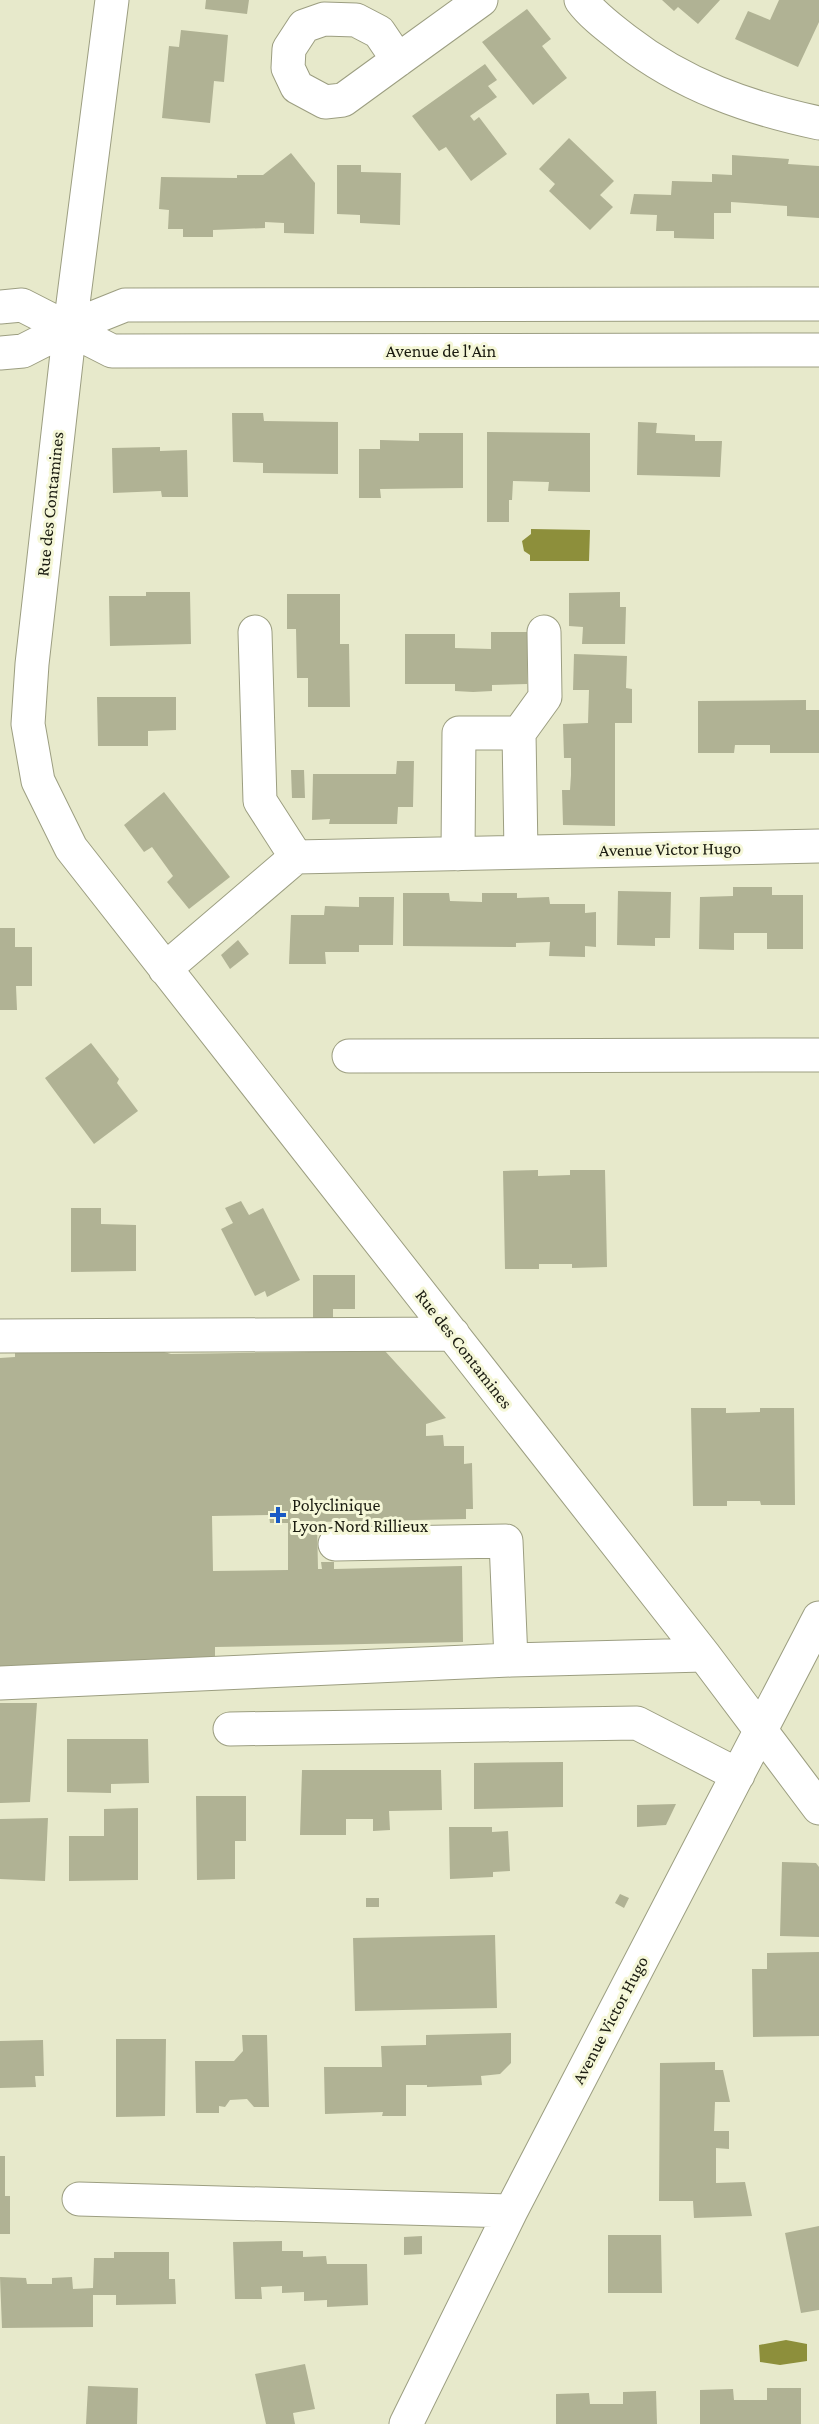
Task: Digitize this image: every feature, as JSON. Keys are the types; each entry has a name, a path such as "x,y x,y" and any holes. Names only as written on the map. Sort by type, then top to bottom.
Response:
{"street":[{"name":"Rue des Contamines","path":"112,0 70,327 32,664 28,724 38,781 70,848 762,1729 819,1808"},
{"path":"398,60 481,0"},
{"path":"581,0 605,24 649,59 683,79 726,97 774,113 819,123"},
{"path":"0,353 23,351 70,327 125,305 819,304"},
{"name":"Avenue de l'Ain","path":"0,307 22,305 70,327 112,351 819,350"},
{"path":"255,632 260,801 296,857"},
{"path":"165,969 296,857 521,852 519,733 545,697 544,632"},
{"path":"458,854 459,734 519,733"},
{"name":"Avenue Victor Hugo","path":"521,852 819,846"},
{"path":"349,1056 819,1055"},
{"path":"0,1336 453,1334"},
{"path":"335,1544 506,1541 511,1660"},
{"name":"Avenue Victor Hugo","path":"406,2424 511,2211 819,1618"},
{"path":"0,1683 511,1660 704,1655"},
{"path":"230,1729 637,1723 738,1775"},
{"path":"79,2199 511,2211"}],"shaded area":[{"path":"531,529 590,530 589,561 530,561 530,555 524,551 522,541 531,534"},
{"path":"786,2340 807,2344 807,2361 780,2365 760,2362 759,2345"}],"building":[{"path":"206,0 249,0 247,14 205,9"},
{"path":"662,0 720,0 698,24 678,7 674,11"},
{"path":"779,0 819,0 819,22 798,67 735,39 748,11 770,20"},
{"path":"527,9 551,39 542,46 567,78 533,105 482,42"},
{"path":"181,30 228,35 224,82 214,81 210,123 162,118 169,46 179,47"},
{"path":"485,64 497,80 488,86 497,97 470,116 474,121 479,117 507,154 471,181 446,147 439,151 412,116"},
{"path":"569,138 614,181 600,195 613,207 590,230 549,191 555,184 539,169"},
{"path":"291,153 315,183 314,234 284,233 284,223 265,222 265,228 213,230 213,237 183,237 183,229 168,229 169,210 159,209 161,177 237,178 237,175 263,175"},
{"path":"732,155 789,159 788,164 819,166 819,218 787,216 787,206 731,202 731,213 714,213 714,239 674,238 674,231 656,231 657,215 630,214 634,194 671,195 672,181 712,182 712,174 732,175"},
{"path":"337,165 361,165 361,172 401,173 400,225 360,223 360,215 337,214"},
{"path":"232,413 263,413 264,421 338,422 338,474 263,473 263,463 233,462"},
{"path":"638,422 657,423 656,433 695,435 695,441 722,441 720,477 637,475"},
{"path":"487,432 590,433 590,492 548,491 549,482 513,481 512,500 509,500 509,522 487,522"},
{"path":"419,433 463,433 463,488 380,489 381,498 359,498 359,449 380,449 380,440 419,441"},
{"path":"160,447 160,451 187,450 188,497 162,497 161,491 113,493 112,448"},
{"path":"146,592 190,592 191,644 110,646 109,596 146,596"},
{"path":"620,592 620,607 626,607 625,644 582,644 583,627 569,626 569,593"},
{"path":"287,594 340,594 340,644 349,644 350,707 308,707 308,678 297,678 296,629 287,629"},
{"path":"491,632 527,632 527,684 492,685 492,691 473,692 455,691 455,684 405,684 405,634 455,634 455,648 491,649"},
{"path":"574,654 627,656 626,688 632,689 632,723 615,723 615,826 563,825 562,790 570,790 571,758 564,758 563,724 588,723 589,690 573,690"},
{"path":"97,697 176,697 176,730 148,731 148,746 98,746"},
{"path":"806,700 806,710 819,710 819,753 770,753 770,745 735,745 734,753 698,753 698,701"},
{"path":"397,761 414,761 413,807 398,807 397,824 329,824 330,819 312,820 313,774 396,774"},
{"path":"291,770 304,770 305,798 292,798"},
{"path":"164,792 230,877 189,909 167,882 173,876 152,847 144,852 124,825"},
{"path":"733,887 772,887 772,895 803,895 803,949 767,949 767,933 734,933 734,950 699,949 700,897 733,896"},
{"path":"618,891 671,892 670,938 655,938 655,946 617,945"},
{"path":"403,893 449,893 450,901 482,902 482,893 517,893 517,898 549,897 550,904 585,904 585,913 596,912 596,947 585,946 585,957 549,956 550,942 516,943 516,947 403,946"},
{"path":"359,897 394,897 393,945 359,945 359,952 325,952 326,964 289,964 291,915 324,915 325,906 359,907"},
{"path":"0,928 15,928 15,947 32,947 32,986 16,986 17,1010 0,1010"},
{"path":"238,940 249,954 230,969 221,955"},
{"path":"91,1043 119,1079 117,1083 138,1111 94,1144 45,1078"},
{"path":"538,1170 538,1176 570,1175 570,1170 605,1170 607,1267 572,1268 572,1264 539,1264 539,1269 505,1269 503,1171"},
{"path":"241,1201 249,1215 263,1208 300,1280 267,1297 265,1291 255,1296 221,1229 233,1223 225,1208"},
{"path":"71,1208 101,1208 101,1224 136,1225 136,1271 71,1272"},
{"path":"313,1275 355,1275 355,1309 333,1309 333,1318 313,1319"},
{"path":"144,1346 171,1354 385,1351 446,1418 426,1424 426,1436 443,1435 444,1446 464,1446 464,1464 472,1463 473,1509 466,1509 466,1519 317,1522 318,1569 322,1569 321,1562 334,1562 334,1569 462,1566 463,1642 215,1647 215,1665 0,1670 0,1358 15,1357 15,1348","holes":["269,1515 270,1523 288,1523 288,1570 213,1571 212,1516"]},
{"path":"691,1408 726,1408 726,1413 760,1412 760,1408 794,1408 795,1505 761,1505 760,1501 727,1501 727,1506 693,1506"},
{"path":"0,1703 37,1703 30,1802 0,1803"},
{"path":"67,1739 148,1739 149,1783 111,1784 111,1793 67,1792"},
{"path":"563,1762 563,1807 474,1809 474,1763"},
{"path":"302,1770 441,1770 442,1810 389,1811 390,1830 373,1831 373,1819 346,1819 346,1835 300,1835"},
{"path":"196,1796 246,1796 246,1841 235,1841 235,1879 197,1880"},
{"path":"676,1804 666,1825 637,1827 637,1805"},
{"path":"138,1808 138,1880 69,1881 69,1836 104,1836 104,1809"},
{"path":"48,1818 45,1881 0,1879 0,1819"},
{"path":"449,1827 492,1827 492,1832 508,1831 510,1871 493,1872 493,1877 450,1879"},
{"path":"782,1862 816,1863 819,1867 819,1937 780,1936"},
{"path":"620,1894 629,1898 624,1908 615,1903"},
{"path":"366,1898 379,1898 379,1907 366,1907"},
{"path":"495,1935 497,2008 355,2011 353,1938"},
{"path":"819,1952 819,2036 753,2037 752,1969 767,1969 767,1953"},
{"path":"511,2033 511,2063 500,2074 481,2076 482,2085 427,2087 427,2085 406,2085 406,2116 382,2116 383,2112 325,2114 324,2067 382,2067 381,2046 426,2045 426,2035"},
{"path":"242,2035 267,2035 269,2107 254,2107 247,2099 230,2100 225,2107 219,2106 219,2113 196,2113 195,2061 234,2061 243,2051"},
{"path":"116,2039 166,2039 165,2116 116,2117"},
{"path":"43,2040 44,2076 35,2076 36,2087 0,2088 0,2041"},
{"path":"715,2062 715,2070 723,2070 730,2102 715,2102 714,2131 729,2131 729,2149 716,2148 716,2183 745,2182 752,2216 694,2218 693,2201 659,2201 660,2063"},
{"path":"0,2156 5,2156 5,2196 10,2196 10,2234 0,2234"},
{"path":"819,2226 819,2310 801,2313 785,2233"},
{"path":"608,2235 661,2235 662,2293 608,2293"},
{"path":"422,2236 422,2254 404,2255 404,2237"},
{"path":"282,2241 282,2251 303,2251 303,2257 326,2256 327,2264 367,2264 368,2305 327,2307 327,2300 304,2301 304,2292 282,2293 282,2286 261,2287 262,2299 235,2299 233,2242"},
{"path":"114,2252 169,2252 169,2279 175,2279 176,2304 116,2305 116,2295 93,2295 93,2327 2,2328 0,2277 26,2278 27,2284 52,2284 52,2278 72,2277 73,2289 93,2288 94,2258 114,2258"},
{"path":"305,2364 315,2409 293,2413 295,2424 266,2424 255,2374"},
{"path":"88,2386 138,2388 137,2424 86,2424"},
{"path":"767,2388 801,2388 801,2424 700,2424 700,2390 733,2389 734,2400 767,2400"},
{"path":"656,2391 657,2424 556,2424 556,2394 589,2393 590,2404 623,2404 623,2392"}],"place":[{"name":"Polyclinique Lyon-Nord Rillieux","path":"278,1515"}]}
